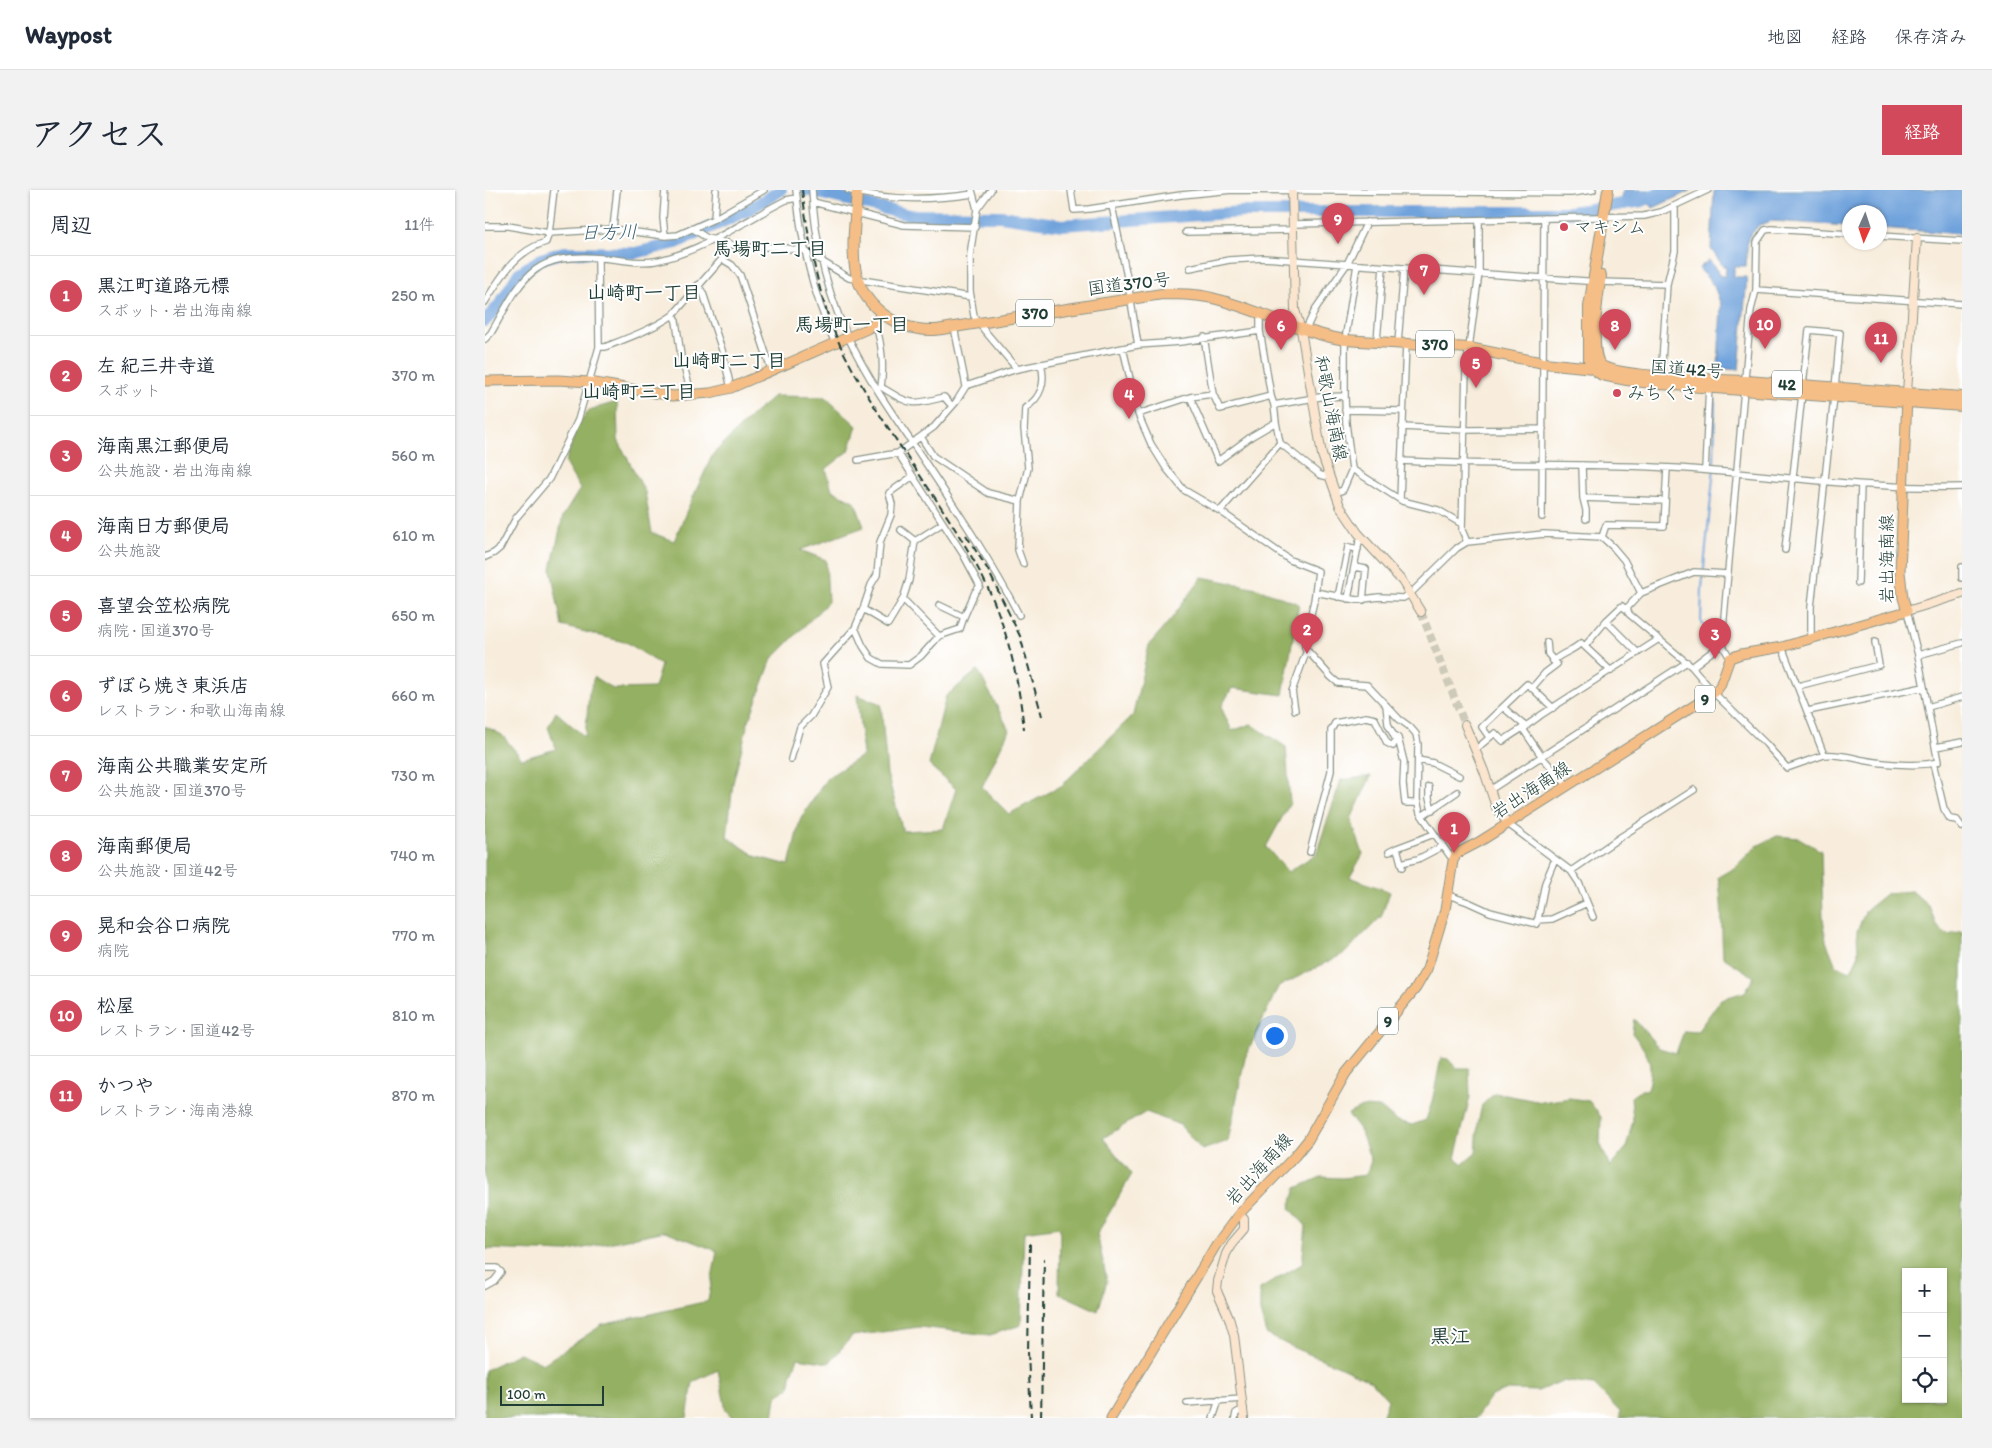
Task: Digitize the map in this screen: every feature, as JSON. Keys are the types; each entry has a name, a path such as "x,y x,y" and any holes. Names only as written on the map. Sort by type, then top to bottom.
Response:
{"highway":[{"path":"1608,215 1609,190"},
{"path":"1593,368 1589,360 1589,307 1615,190"},
{"name":"国道370号","path":"855,192 855,266 858,280 870,302 881,314 914,328 931,330 954,328 979,322 1162,294 1186,294 1213,298 1303,330 1345,340 1469,348 1544,363 1593,368 1612,374"},
{"path":"1596,281 1595,353 1600,364 1612,374"},
{"path":"1568,366 1579,365 1585,362 1589,347"},
{"name":"国道370号","path":"1568,366 1598,376 1612,374"},
{"name":"国道42号","path":"1612,374 1661,380 1907,398 1962,406"},
{"name":"国道42号","path":"1907,398 1962,397"}],"main road":[{"name":"和歌山海南線","path":"1292,192 1295,310 1303,330 1322,455 1340,506 1363,538 1392,568 1421,612"},
{"path":"1907,398 1917,238"},
{"path":"485,382 557,380 589,382 657,394 692,396 731,388 771,369 835,343 867,329 875,323 881,314"},
{"name":"岩出海南線","path":"1730,658 1741,654 1782,647 1907,611 1901,584 1907,398"},
{"path":"1907,611 1962,594"},
{"name":"9","path":"1714,693 1720,686 1730,658"},
{"name":"岩出海南線","path":"1111,1418 1217,1245 1239,1214 1295,1156 1307,1140 1346,1073 1416,988 1427,969 1448,895 1455,854 1508,824 1714,693"},
{"path":"1465,725 1496,808 1508,824"},
{"path":"1239,1214 1243,1219 1244,1229 1232,1243 1226,1254 1217,1291 1229,1318 1233,1335 1245,1418"}],"street":[{"path":"485,302 507,268 535,245 545,242 549,234 554,190"},
{"path":"613,229 617,190"},
{"path":"665,190 663,218 665,236"},
{"path":"714,219 715,190"},
{"path":"485,226 508,226 549,234 613,229 665,236 679,235 695,231 764,190"},
{"path":"919,190 919,198"},
{"path":"977,209 991,190"},
{"path":"1071,190 1075,210 1112,208 1202,191 1575,193 1593,190"},
{"path":"1186,232 1367,222 1652,215 1708,190"},
{"path":"855,192 879,197 919,198 951,197 973,192 977,209 970,255 971,297 974,316 1017,369"},
{"path":"485,339 491,333 521,284 534,268 559,258 579,256 638,262 679,254 797,194 805,251 816,295 835,343"},
{"path":"975,227 904,224 812,196 822,262 835,306 848,337 912,443 982,550 1019,615"},
{"path":"1661,380 1667,284 1675,251 1675,206"},
{"path":"1112,208 1131,299 1137,344"},
{"path":"1542,517 1544,218"},
{"path":"1467,542 1462,530 1466,370 1479,273 1479,220"},
{"path":"1303,330 1315,308 1347,264 1367,222"},
{"path":"1730,658 1723,643 1727,574 1751,310 1756,290 1757,242 1765,230 1842,234"},
{"path":"695,231 709,239 741,247 778,247 805,251 849,278 971,297"},
{"path":"1887,236 1962,241"},
{"path":"599,346 605,347 663,322 673,315 722,259 727,244"},
{"path":"485,557 494,554 500,548 516,518 549,479 563,454 578,420 599,346 598,258"},
{"path":"1190,268 1229,260 1263,258 1596,281 1667,284"},
{"path":"722,259 732,265 740,275 771,369"},
{"path":"1335,493 1343,490 1353,469 1345,410 1345,340 1357,265"},
{"path":"1377,341 1383,267"},
{"path":"1400,499 1404,268"},
{"path":"698,285 703,293 722,350 731,388"},
{"path":"1756,290 1962,304"},
{"path":"673,315 676,321 681,356 692,396"},
{"path":"1260,315 1260,331 1275,422 1281,443 1320,475 1329,477"},
{"path":"875,323 883,374 879,389"},
{"path":"954,328 966,386"},
{"path":"1785,550 1809,330 1840,334 1811,607 1811,638"},
{"path":"858,460 897,453 934,427 966,386 1017,369 1137,344 1180,342 1204,337 1260,331"},
{"path":"1204,337 1213,394 1220,409 1271,396"},
{"path":"1123,348 1138,414 1151,444 1184,490 1221,511 1290,560 1317,571 1305,648 1338,683 1367,685 1417,734 1418,803 1422,816 1449,856 1454,857"},
{"path":"1023,564 1018,550 1020,501 1028,468 1025,408 1035,402 1039,393 1044,374 1041,364"},
{"path":"1705,470 1709,423 1709,383"},
{"path":"879,389 915,404 944,397 952,406"},
{"path":"1138,414 1189,397 1213,394"},
{"path":"1273,405 1312,398 1345,396"},
{"path":"1189,397 1218,461 1275,422"},
{"path":"1345,410 1403,411"},
{"path":"1402,427 1465,430 1543,429"},
{"path":"921,436 933,456 988,493 1020,501"},
{"path":"1221,511 1281,443"},
{"path":"855,628 871,658 882,664 909,664 921,656 939,636 960,629 975,592 980,586 963,554 897,453"},
{"path":"1401,461 1464,465 1582,465 1667,468 1861,485 1962,487"},
{"path":"1582,465 1586,519"},
{"path":"1602,538 1606,526 1664,526 1667,468"},
{"path":"1353,469 1402,501 1438,510 1462,524"},
{"path":"791,759 800,728 811,716 828,687 823,664 855,628 871,585 877,575 880,542 891,515 892,504 889,493 913,476"},
{"path":"1858,583 1861,485"},
{"path":"1583,498 1665,501"},
{"path":"863,609 888,624 903,599 909,580 915,541 943,523"},
{"path":"901,530 915,541"},
{"path":"1315,592 1348,599 1403,598 1410,594 1457,548 1467,542 1544,534 1602,538 1624,560 1641,593"},
{"path":"1348,599 1359,542 1363,538"},
{"path":"1338,597 1348,547 1358,549"},
{"path":"1354,567 1366,569 1363,600"},
{"path":"1962,567 1962,578"},
{"path":"1628,611 1627,608 1641,593 1694,572 1727,574"},
{"path":"903,599 939,636"},
{"path":"939,605 964,617"},
{"path":"1585,646 1622,606 1689,665 1787,768 1824,755 1837,754 1865,760 1919,765 1939,762 1918,655 1907,611"},
{"path":"1606,622 1638,653"},
{"path":"1475,750 1495,733 1503,741 1515,732 1525,728 1659,639"},
{"path":"1547,642 1548,654 1555,662"},
{"path":"1798,686 1879,665 1875,642"},
{"path":"1532,688 1562,653 1571,652 1581,643 1611,671"},
{"path":"1490,790 1723,643"},
{"path":"1918,655 1962,643"},
{"path":"1782,647 1824,755"},
{"path":"1295,710 1292,691 1307,650"},
{"path":"1489,737 1482,727 1527,684 1553,708"},
{"path":"1808,711 1924,687"},
{"path":"1928,707 1962,697"},
{"path":"1310,852 1331,771 1331,730 1335,723 1366,717 1375,720 1387,743 1393,746 1396,740 1389,724 1386,705"},
{"path":"1504,708 1525,728 1542,756 1567,785"},
{"path":"1392,733 1398,738 1404,762 1403,784 1405,803 1418,803"},
{"path":"1935,747 1962,742"},
{"path":"1418,760 1433,763 1459,776"},
{"path":"1933,763 1944,809 1950,819 1957,820 1962,826"},
{"path":"1429,787 1432,810"},
{"path":"1571,871 1694,790"},
{"path":"1422,816 1457,792"},
{"path":"1508,824 1571,871 1579,883 1593,917"},
{"path":"1389,852 1434,834"},
{"path":"1397,848 1401,865 1418,859 1443,846"},
{"path":"1448,895 1490,912 1537,924 1545,883 1555,859"},
{"path":"1537,920 1552,918 1587,903"},
{"path":"485,1268 497,1268 501,1272 494,1281 485,1286"},
{"path":"1187,1403 1242,1399"},
{"path":"1213,1418 1219,1400"},
{"path":"1235,1418 1236,1413 1243,1409"}],"green space":[{"path":"774,396 825,397 857,426 849,451 826,469 832,490 855,502 864,527 800,550 826,560 828,602 772,659 748,723 733,783 727,837 757,857 789,865 800,820 827,778 863,755 857,695 881,704 887,774 903,831 943,829 956,789 929,765 946,696 978,670 1009,730 982,787 1009,814 1061,786 1133,715 1149,645 1172,618 1202,577 1257,588 1299,604 1283,695 1232,688 1221,707 1232,731 1251,724 1286,747 1290,803 1266,847 1288,872 1316,854 1341,780 1371,776 1351,819 1363,854 1350,877 1390,892 1381,917 1345,953 1278,987 1245,1058 1228,1141 1202,1150 1180,1125 1146,1112 1103,1138 1132,1174 1097,1234 1107,1281 1098,1311 1059,1293 1060,1227 1024,1232 1021,1325 990,1335 919,1327 852,1336 829,1363 798,1358 791,1376 790,1387 776,1397 773,1418 733,1418 726,1411 718,1370 693,1382 687,1418 576,1418 571,1416 570,1418 485,1418 485,1370 520,1353 543,1364 602,1325 708,1301 717,1251 665,1231 565,1252 485,1249 485,726 502,735 522,759 556,749 548,727 556,712 585,737 589,694 594,677 613,689 654,688 661,665 628,643 562,626 551,569 563,516 580,489 565,463 578,424 589,410 617,402 618,440 645,492 652,533 674,541 713,454"},
{"path":"1777,836 1799,838 1821,851 1823,917 1826,941 1836,966 1851,971 1858,957 1857,931 1866,910 1887,893 1912,891 1930,907 1936,926 1949,935 1962,931 1962,1418 1620,1418 1620,1412 1594,1385 1562,1381 1538,1391 1508,1390 1491,1396 1476,1418 1382,1418 1388,1400 1371,1381 1266,1334 1260,1312 1260,1289 1302,1264 1306,1226 1290,1208 1296,1188 1321,1177 1342,1178 1366,1175 1371,1161 1361,1132 1348,1114 1362,1107 1381,1108 1395,1120 1412,1125 1426,1120 1432,1102 1441,1058 1448,1059 1456,1068 1469,1068 1470,1097 1455,1158 1463,1164 1476,1153 1478,1124 1482,1105 1495,1093 1542,1102 1570,1098 1589,1101 1601,1117 1600,1143 1610,1167 1626,1148 1633,1120 1631,1097 1641,1090 1647,1090 1649,1081 1649,1060 1643,1047 1632,1033 1634,1019 1659,1048 1676,1053 1684,1031 1697,1032 1721,999 1745,992 1754,977 1723,957 1718,877 1734,868 1757,846"}],"water":[{"path":"1624,190 1692,190 1653,208 1650,204 1620,208"},
{"path":"1962,190 1962,234 1887,229 1887,205 1842,205 1842,226 1772,221 1759,225 1748,238 1746,266 1734,266 1734,277 1747,277 1739,370 1718,368 1721,305 1714,286 1699,268 1709,260 1721,276 1725,276 1726,266 1723,266 1711,249 1714,191"}],"waterway":[{"name":"日方川","path":"485,321 500,304 519,273 541,259 564,252 635,253 676,243 748,210 781,190"},
{"name":"日方川","path":"806,190 909,215 1001,216 1062,225 1242,212 1571,212 1642,201 1663,190"},
{"path":"1708,630 1701,621 1702,588 1714,467 1715,399"}],"tunnel":[{"path":"1421,612 1465,725"}],"railway":[{"path":"802,190 815,270 833,329 874,406 948,518 991,594 1005,632 1015,670 1024,729"},
{"path":"966,535 988,570 1020,636 1042,716"},
{"path":"1030,1244 1028,1352 1031,1418"},
{"path":"1041,1418 1044,1258"}],"place":[{"name":"マキシム","path":"1564,227"},
{"name":"晃和会谷口病院","path":"1338,244"},
{"name":"海南公共職業安定所","path":"1424,295"},
{"name":"松屋","path":"1765,349"},
{"name":"ずぼら焼き東浜店","path":"1281,350"},
{"name":"海南郵便局","path":"1615,350"},
{"name":"かつや","path":"1881,363"},
{"name":"喜望会笠松病院","path":"1476,388"},
{"name":"みちくさ","path":"1617,393"},
{"name":"海南日方郵便局","path":"1129,419"},
{"name":"左 紀三井寺道","path":"1307,654"},
{"name":"海南黒江郵便局","path":"1715,659"},
{"name":"黒江町道路元標","path":"1454,853"}],"district":[{"name":"馬場町二丁目","path":"770,248"},
{"name":"山崎町一丁目","path":"644,292"},
{"name":"馬場町一丁目","path":"852,324"},
{"name":"山崎町二丁目","path":"729,360"},
{"name":"山崎町三丁目","path":"639,391"},
{"name":"黒江","path":"1450,1336"}]}
